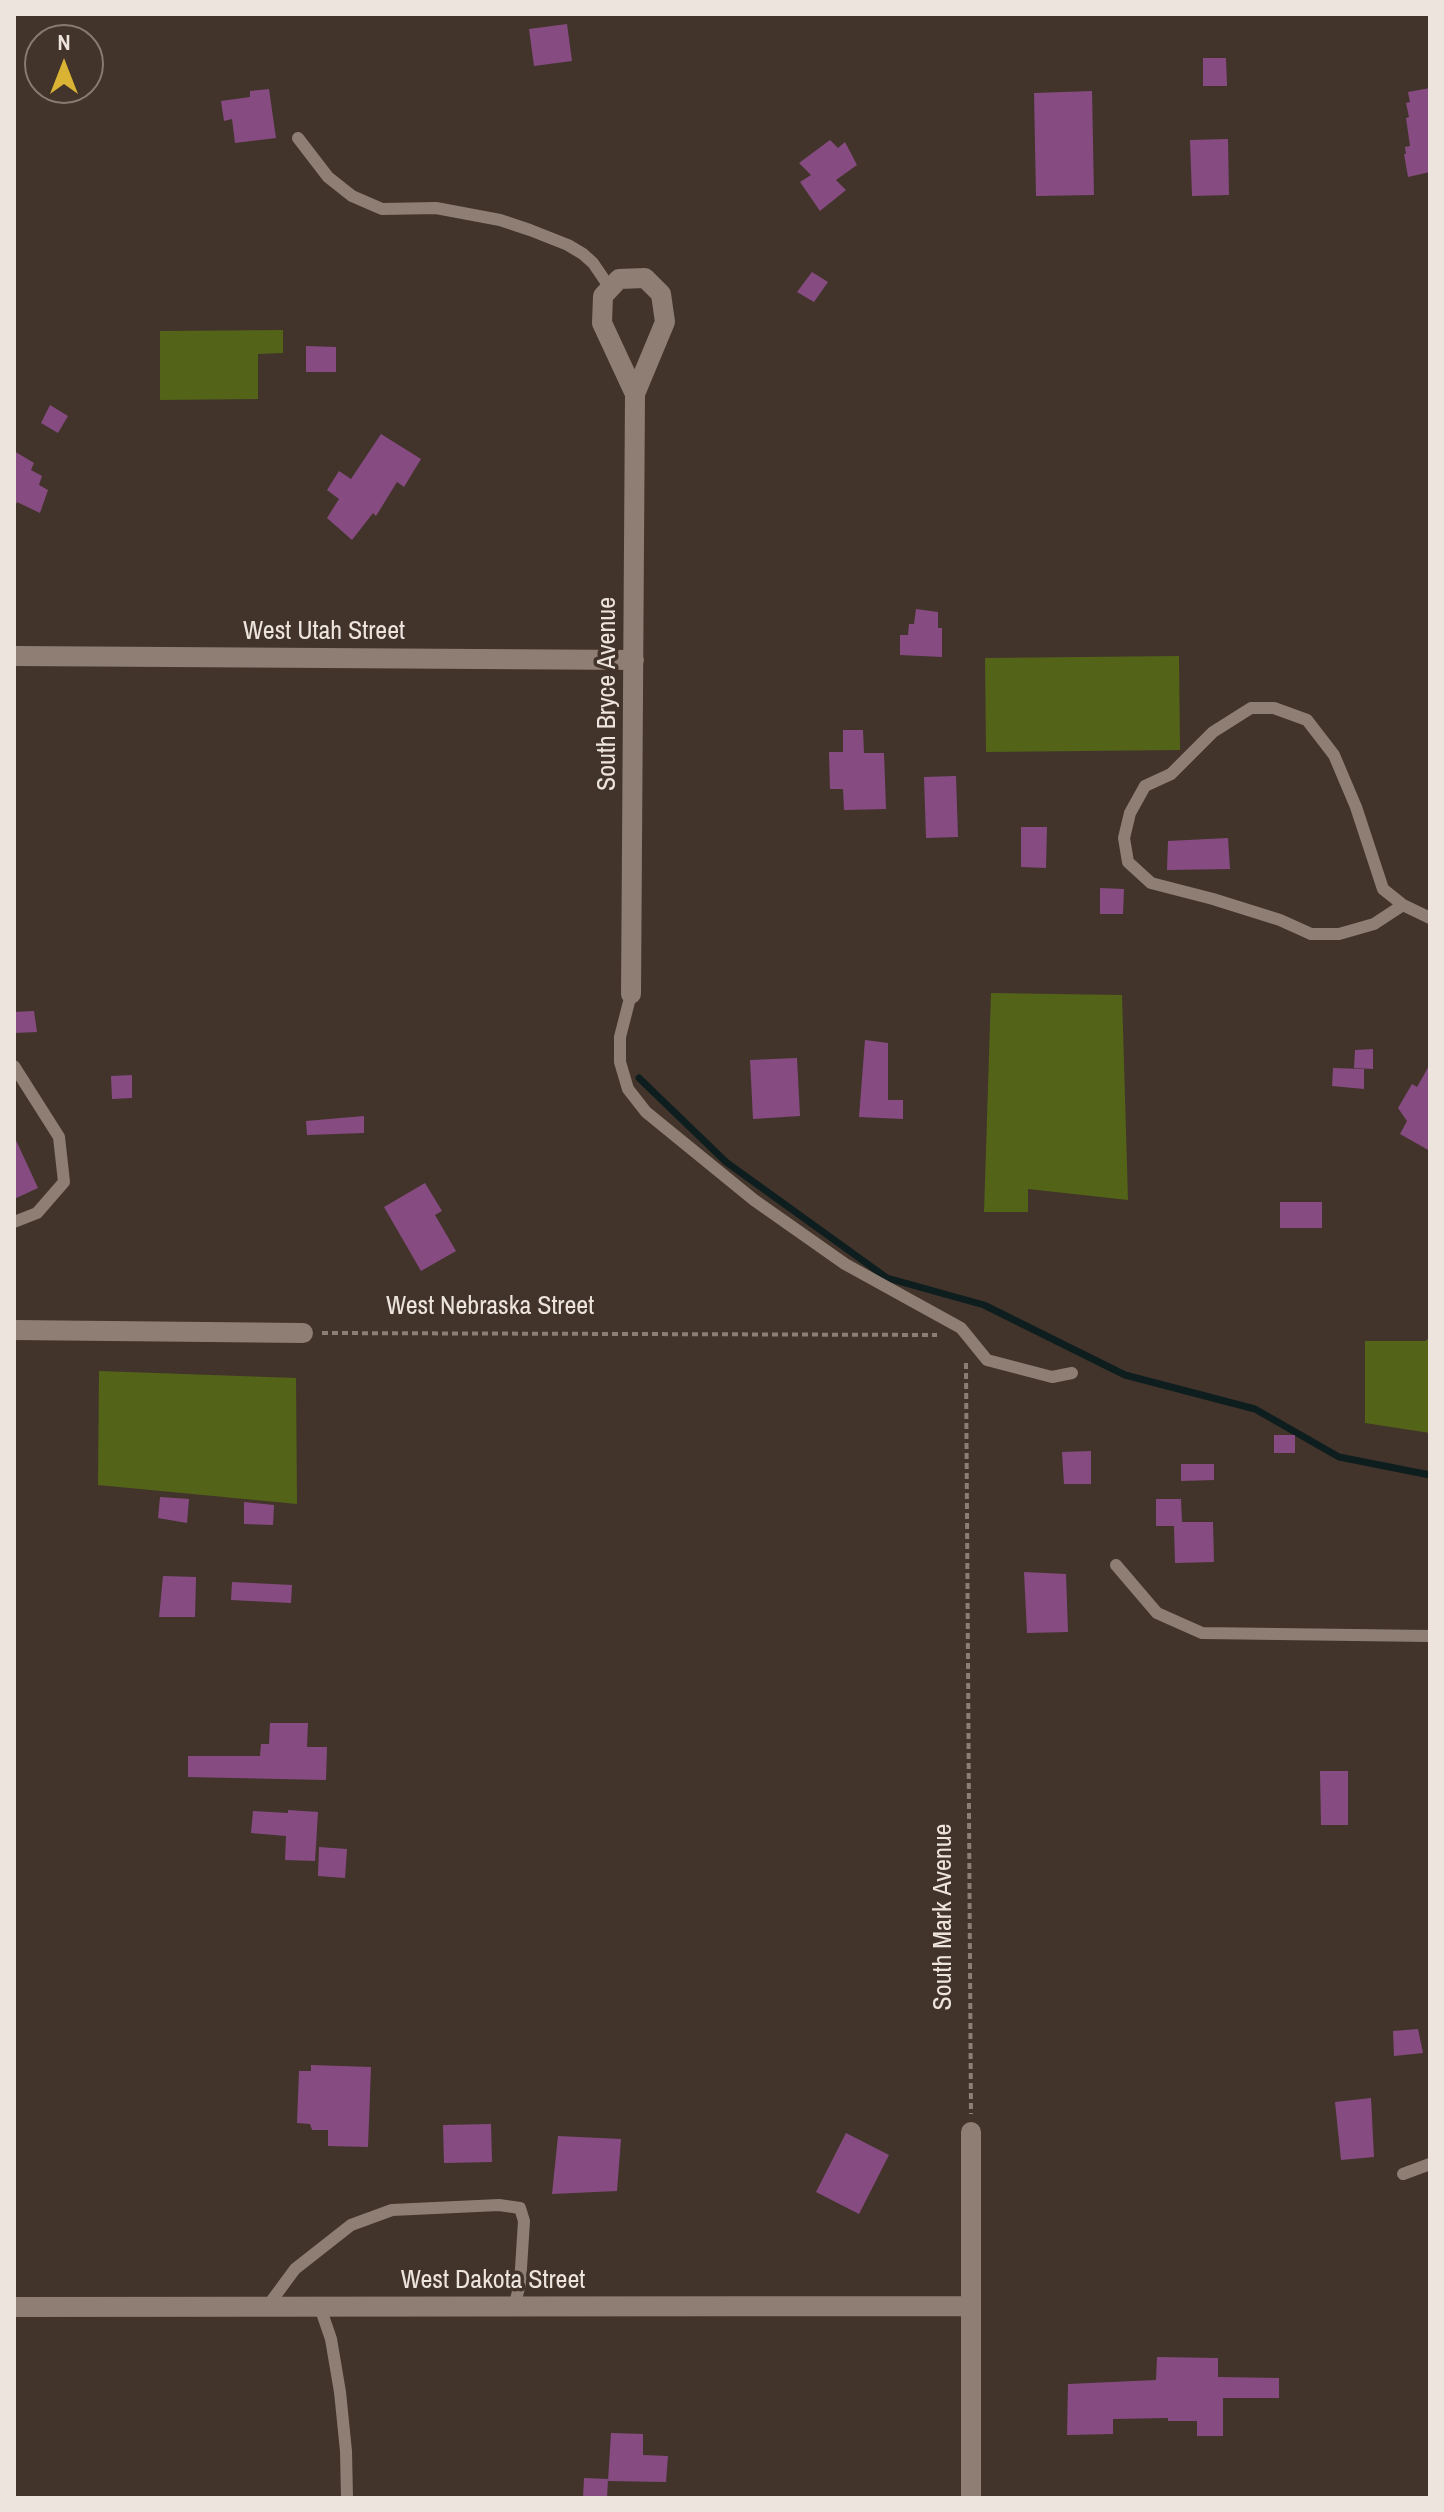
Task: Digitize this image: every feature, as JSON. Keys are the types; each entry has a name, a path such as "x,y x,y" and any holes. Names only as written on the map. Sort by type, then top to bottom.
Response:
{"street":[{"name":"South Bryce Avenue","path":"631,994 635,394 665,322 661,294 645,278 619,279 603,296 602,323 635,394"},
{"name":"West Utah Street","path":"14,656 634,660"},
{"path":"14,1330 303,1333"},
{"path":"971,2132 971,2498"},
{"name":"West Dakota Street","path":"14,2307 971,2306"}],"lane":[{"path":"298,138 328,177 352,196 382,209 436,208 500,220 530,230 583,254 610,288"},
{"path":"1403,905 1374,924 1339,934 1311,934 1280,920 1151,883 1128,862 1124,838 1130,813 1145,786 1171,774 1213,732 1251,708 1274,708 1307,720 1334,755 1356,807 1383,889 1403,905 1430,918"},
{"path":"631,994 620,1037 620,1062 628,1089 646,1112 754,1200 845,1264 961,1328 987,1360 1052,1377 1072,1373"},
{"path":"14,1066 59,1137 64,1182 37,1213 14,1222"},
{"path":"1116,1565 1157,1613 1202,1633 1430,1636"},
{"path":"1403,2174 1430,2164"},
{"path":"267,2307 295,2269 351,2225 392,2210 499,2205 520,2208 524,2221 520,2284 514,2307"},
{"path":"320,2307 331,2339 340,2392 347,2498"}],"path":[{"name":"West Nebraska Street","path":"303,1333 966,1335"},
{"name":"South Mark Avenue","path":"966,1335 971,2132"}],"green space":[{"path":"283,330 283,353 258,354 258,399 160,400 160,331"},
{"path":"1179,656 1180,750 986,752 985,658"},
{"path":"991,993 1122,995 1128,1200 1028,1189 1028,1212 984,1212"},
{"path":"1430,1338 1430,1433 1365,1423 1365,1341 1425,1341"},
{"path":"99,1371 296,1378 297,1504 98,1485"}],"building":[{"path":"567,24 572,61 534,66 529,29"},
{"path":"1203,58 1226,58 1227,86 1203,86"},
{"path":"1430,88 1430,172 1408,177 1404,154 1405,147 1410,146 1406,118 1409,117 1406,103 1410,102 1408,92"},
{"path":"269,89 276,138 235,143 232,119 224,121 221,101 250,97 250,91"},
{"path":"1092,91 1094,195 1036,196 1034,93"},
{"path":"1228,139 1229,195 1192,196 1190,140"},
{"path":"830,140 838,148 845,142 857,165 836,180 846,190 820,211 800,182 811,175 799,163"},
{"path":"812,272 828,282 814,302 797,292"},
{"path":"306,346 336,347 336,372 306,372"},
{"path":"50,405 68,416 58,433 41,423"},
{"path":"381,434 421,459 404,487 397,482 376,516 373,513 352,540 327,518 339,499 327,490 339,471 351,479"},
{"path":"14,451 34,463 31,470 42,476 39,485 48,490 40,513 17,502 14,509"},
{"path":"916,609 938,612 938,628 942,628 942,657 900,655 900,635 908,635 909,624 914,624"},
{"path":"843,730 863,730 864,753 884,753 886,809 844,810 843,789 830,789 829,752 843,752"},
{"path":"956,776 958,837 926,838 924,777"},
{"path":"1021,827 1047,827 1046,868 1021,867"},
{"path":"1228,838 1230,869 1167,870 1168,841"},
{"path":"1100,888 1124,889 1123,914 1100,914"},
{"path":"34,1011 37,1032 14,1033 14,1012"},
{"path":"865,1040 888,1043 888,1100 903,1100 903,1119 859,1117"},
{"path":"1373,1049 1373,1069 1354,1068 1355,1050"},
{"path":"797,1058 800,1116 753,1119 750,1060"},
{"path":"1430,1064 1430,1151 1400,1134 1407,1121 1398,1108 1412,1084 1417,1087"},
{"path":"1333,1068 1364,1069 1364,1089 1332,1086"},
{"path":"132,1075 132,1098 112,1099 111,1076"},
{"path":"364,1116 364,1133 307,1135 306,1121"},
{"path":"14,1136 38,1188 14,1199"},
{"path":"425,1183 442,1211 435,1215 456,1251 421,1271 384,1207"},
{"path":"1280,1202 1322,1202 1322,1228 1280,1228"},
{"path":"1274,1435 1295,1435 1295,1453 1274,1453"},
{"path":"1091,1451 1091,1484 1064,1484 1062,1452"},
{"path":"1181,1464 1214,1464 1214,1480 1181,1481"},
{"path":"160,1497 189,1499 187,1523 158,1518"},
{"path":"1156,1499 1181,1499 1182,1522 1213,1522 1214,1562 1175,1563 1174,1526 1156,1526"},
{"path":"244,1502 274,1505 273,1525 244,1524"},
{"path":"1024,1572 1066,1574 1068,1632 1027,1633"},
{"path":"163,1576 196,1577 195,1617 159,1617"},
{"path":"232,1582 292,1585 291,1603 231,1600"},
{"path":"270,1723 308,1723 307,1747 327,1747 326,1780 188,1777 188,1756 260,1756 261,1744 269,1744"},
{"path":"1320,1771 1348,1771 1348,1825 1321,1825"},
{"path":"288,1810 318,1812 315,1861 285,1860 286,1836 251,1833 253,1811 288,1813"},
{"path":"319,1847 347,1849 345,1878 318,1876"},
{"path":"1418,2029 1423,2053 1394,2056 1393,2031"},
{"path":"311,2065 371,2067 368,2147 328,2146 328,2130 312,2130 310,2124 297,2123 299,2071 311,2071"},
{"path":"1371,2098 1374,2157 1341,2160 1335,2102"},
{"path":"491,2124 492,2162 444,2163 443,2125"},
{"path":"846,2133 889,2155 859,2214 816,2192"},
{"path":"558,2136 621,2139 617,2191 552,2194"},
{"path":"1157,2357 1218,2358 1218,2377 1279,2378 1279,2398 1223,2398 1223,2436 1197,2436 1197,2421 1168,2421 1168,2418 1113,2419 1113,2434 1067,2435 1068,2384 1156,2380"},
{"path":"611,2433 643,2434 643,2455 668,2456 666,2482 608,2481"},
{"path":"584,2478 608,2479 607,2498 583,2498"}],"waterway":[{"path":"639,1078 726,1162 887,1278 984,1305 1125,1375 1255,1409 1339,1457 1430,1475"}]}
